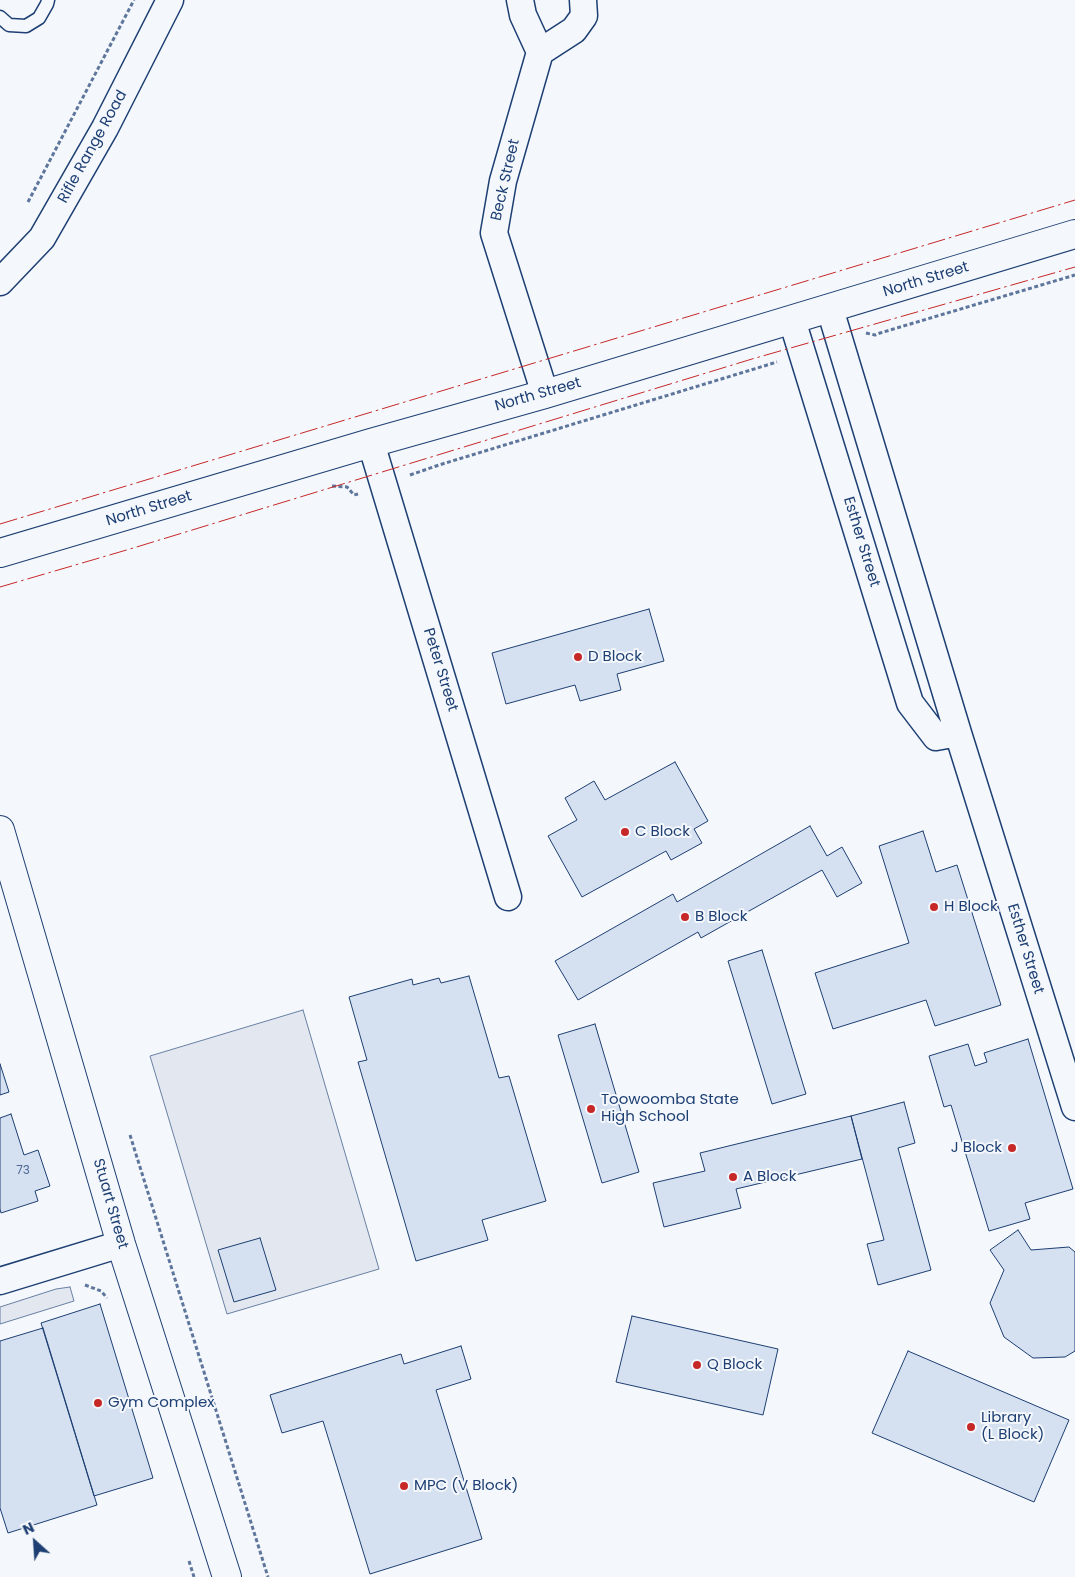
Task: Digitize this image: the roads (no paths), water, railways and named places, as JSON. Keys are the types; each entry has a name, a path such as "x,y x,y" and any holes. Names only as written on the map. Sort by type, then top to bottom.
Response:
{"street":[{"name":"Rifle Range Road","path":"0,282 42,238 105,128 170,0"},
{"path":"520,0 523,15 540,52 574,30 584,16 583,0"},
{"name":"Beck Street","path":"540,52 503,181 494,233 545,394"},
{"name":"North Street","path":"0,553 371,443 545,394 1075,234"},
{"name":"Esther Street","path":"830,309 958,733 1075,1107"},
{"name":"Esther Street","path":"792,320 910,703 936,737 958,733"},
{"name":"Peter Street","path":"371,443 508,896"},
{"name":"Stuart Street","path":"0,830 121,1244 227,1577"},
{"path":"0,1281 121,1244"}],"lane":[{"path":"0,17 9,25 26,26 40,18 48,0"}],"place":[{"name":"D Block","path":"578,657"},
{"name":"C Block","path":"625,832"},
{"name":"H Block","path":"934,907"},
{"name":"B Block","path":"685,917"},
{"name":"Toowoomba State High School","path":"591,1109"},
{"name":"J Block","path":"1012,1148"},
{"name":"A Block","path":"733,1177"},
{"name":"Q Block","path":"697,1365"},
{"name":"Gym Complex","path":"98,1403"},
{"name":"Library (L Block)","path":"971,1427"},
{"name":"MPC (V Block)","path":"404,1486"}]}
